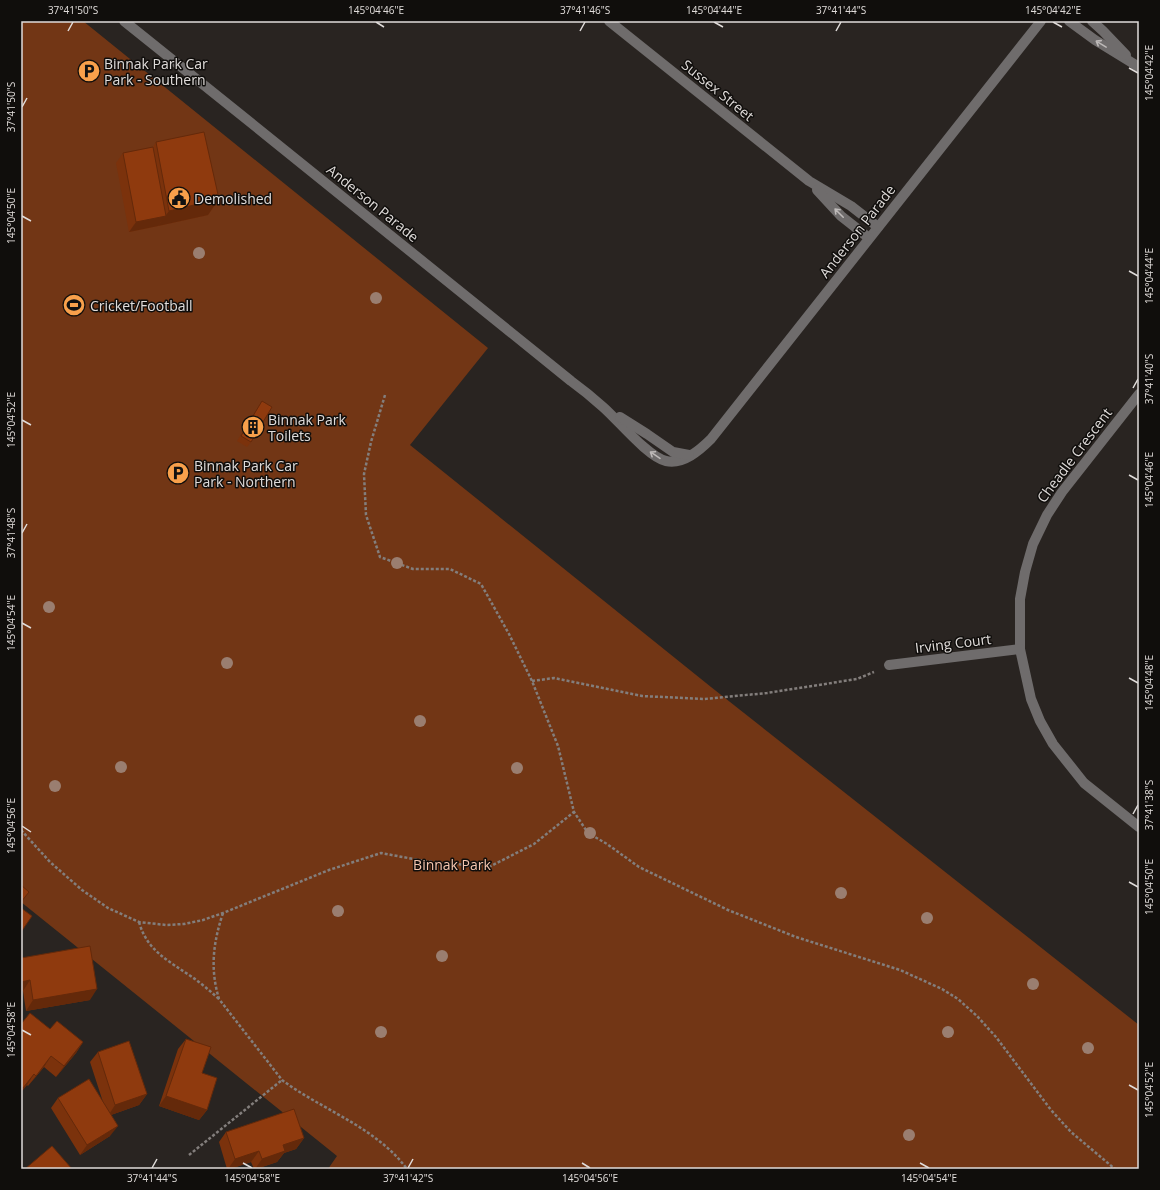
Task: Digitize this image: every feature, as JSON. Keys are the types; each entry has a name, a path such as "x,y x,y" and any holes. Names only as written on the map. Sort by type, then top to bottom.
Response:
{"street":[{"name":"Anderson Parade","path":"124,21 447,279 604,408 646,449 665,461 674,461 691,456 702,448 711,438 1040,21"},
{"name":"Sussex Street","path":"609,21 809,181 850,206 878,227"},
{"path":"1069,21 1095,40 1137,66"},
{"path":"1092,21 1137,66"},
{"name":"Sussex Street","path":"809,181 841,216 869,238"},
{"name":"Cheadle Crescent","path":"1139,394 1062,492 1047,515 1033,544 1025,572 1020,599 1020,649 1031,699 1040,721 1053,744 1084,783 1139,827"},
{"name":"Irving Court","path":"889,665 1020,649"}],"path":[{"path":"385,395 371,442 364,474 366,515 380,558 413,569 450,569 482,584 532,681 558,746 574,812 588,833 607,844 639,867 728,910 796,937 900,970 942,989 958,999 977,1016 996,1037 1051,1110 1071,1132 1115,1169"},
{"path":"532,681 554,678 642,696 704,699 767,693 857,679 889,665"},
{"path":"21,830 50,862 82,890 108,908 138,922 184,924 203,920 223,913 329,870 381,853 424,860 489,867 534,844 574,812"},
{"path":"219,999 215,984 214,947 216,932 223,913"},
{"path":"138,922 142,934 150,946 169,962 193,977 219,999 282,1080 295,1090 349,1120 365,1131 388,1149 406,1168 402,1169"},
{"path":"189,1155 282,1080"}],"green space":[{"name":"Binnak Park","path":"21,21 83,21 488,348 410,445 711,687 1139,1025 1139,1169 328,1169 337,1156 21,902"}],"building":[{"path":"204,132 219,199 169,211 156,142"},
{"path":"153,147 166,216 136,222 123,153"},
{"name":"Binnak Park Toilets","path":"262,401 272,407 251,442 241,436"},
{"path":"21,885 29,892 21,902"},
{"path":"21,908 32,916 21,932"},
{"path":"90,946 97,989 33,1000 30,980 21,982 21,958"},
{"path":"30,1013 50,1029 57,1021 83,1042 64,1066 51,1056 36,1076 34,1074 23,1088 21,1087 21,1024"},
{"path":"186,1039 211,1047 202,1073 217,1078 207,1110 166,1096"},
{"path":"129,1041 147,1094 115,1105 98,1052"},
{"path":"89,1079 118,1126 87,1145 58,1098"},
{"path":"294,1109 304,1138 283,1145 285,1151 262,1159 259,1151 235,1159 226,1132"},
{"path":"52,1146 72,1169 25,1169"}],"place":[{"name":"Binnak Park Car Park - Southern","path":"89,71"},
{"name":"Demolished","path":"179,198"},
{"name":"Cricket/Football","path":"74,305"},
{"name":"Binnak Park Toilets","path":"253,427"},
{"name":"Binnak Park Car Park - Northern","path":"178,473"}]}
